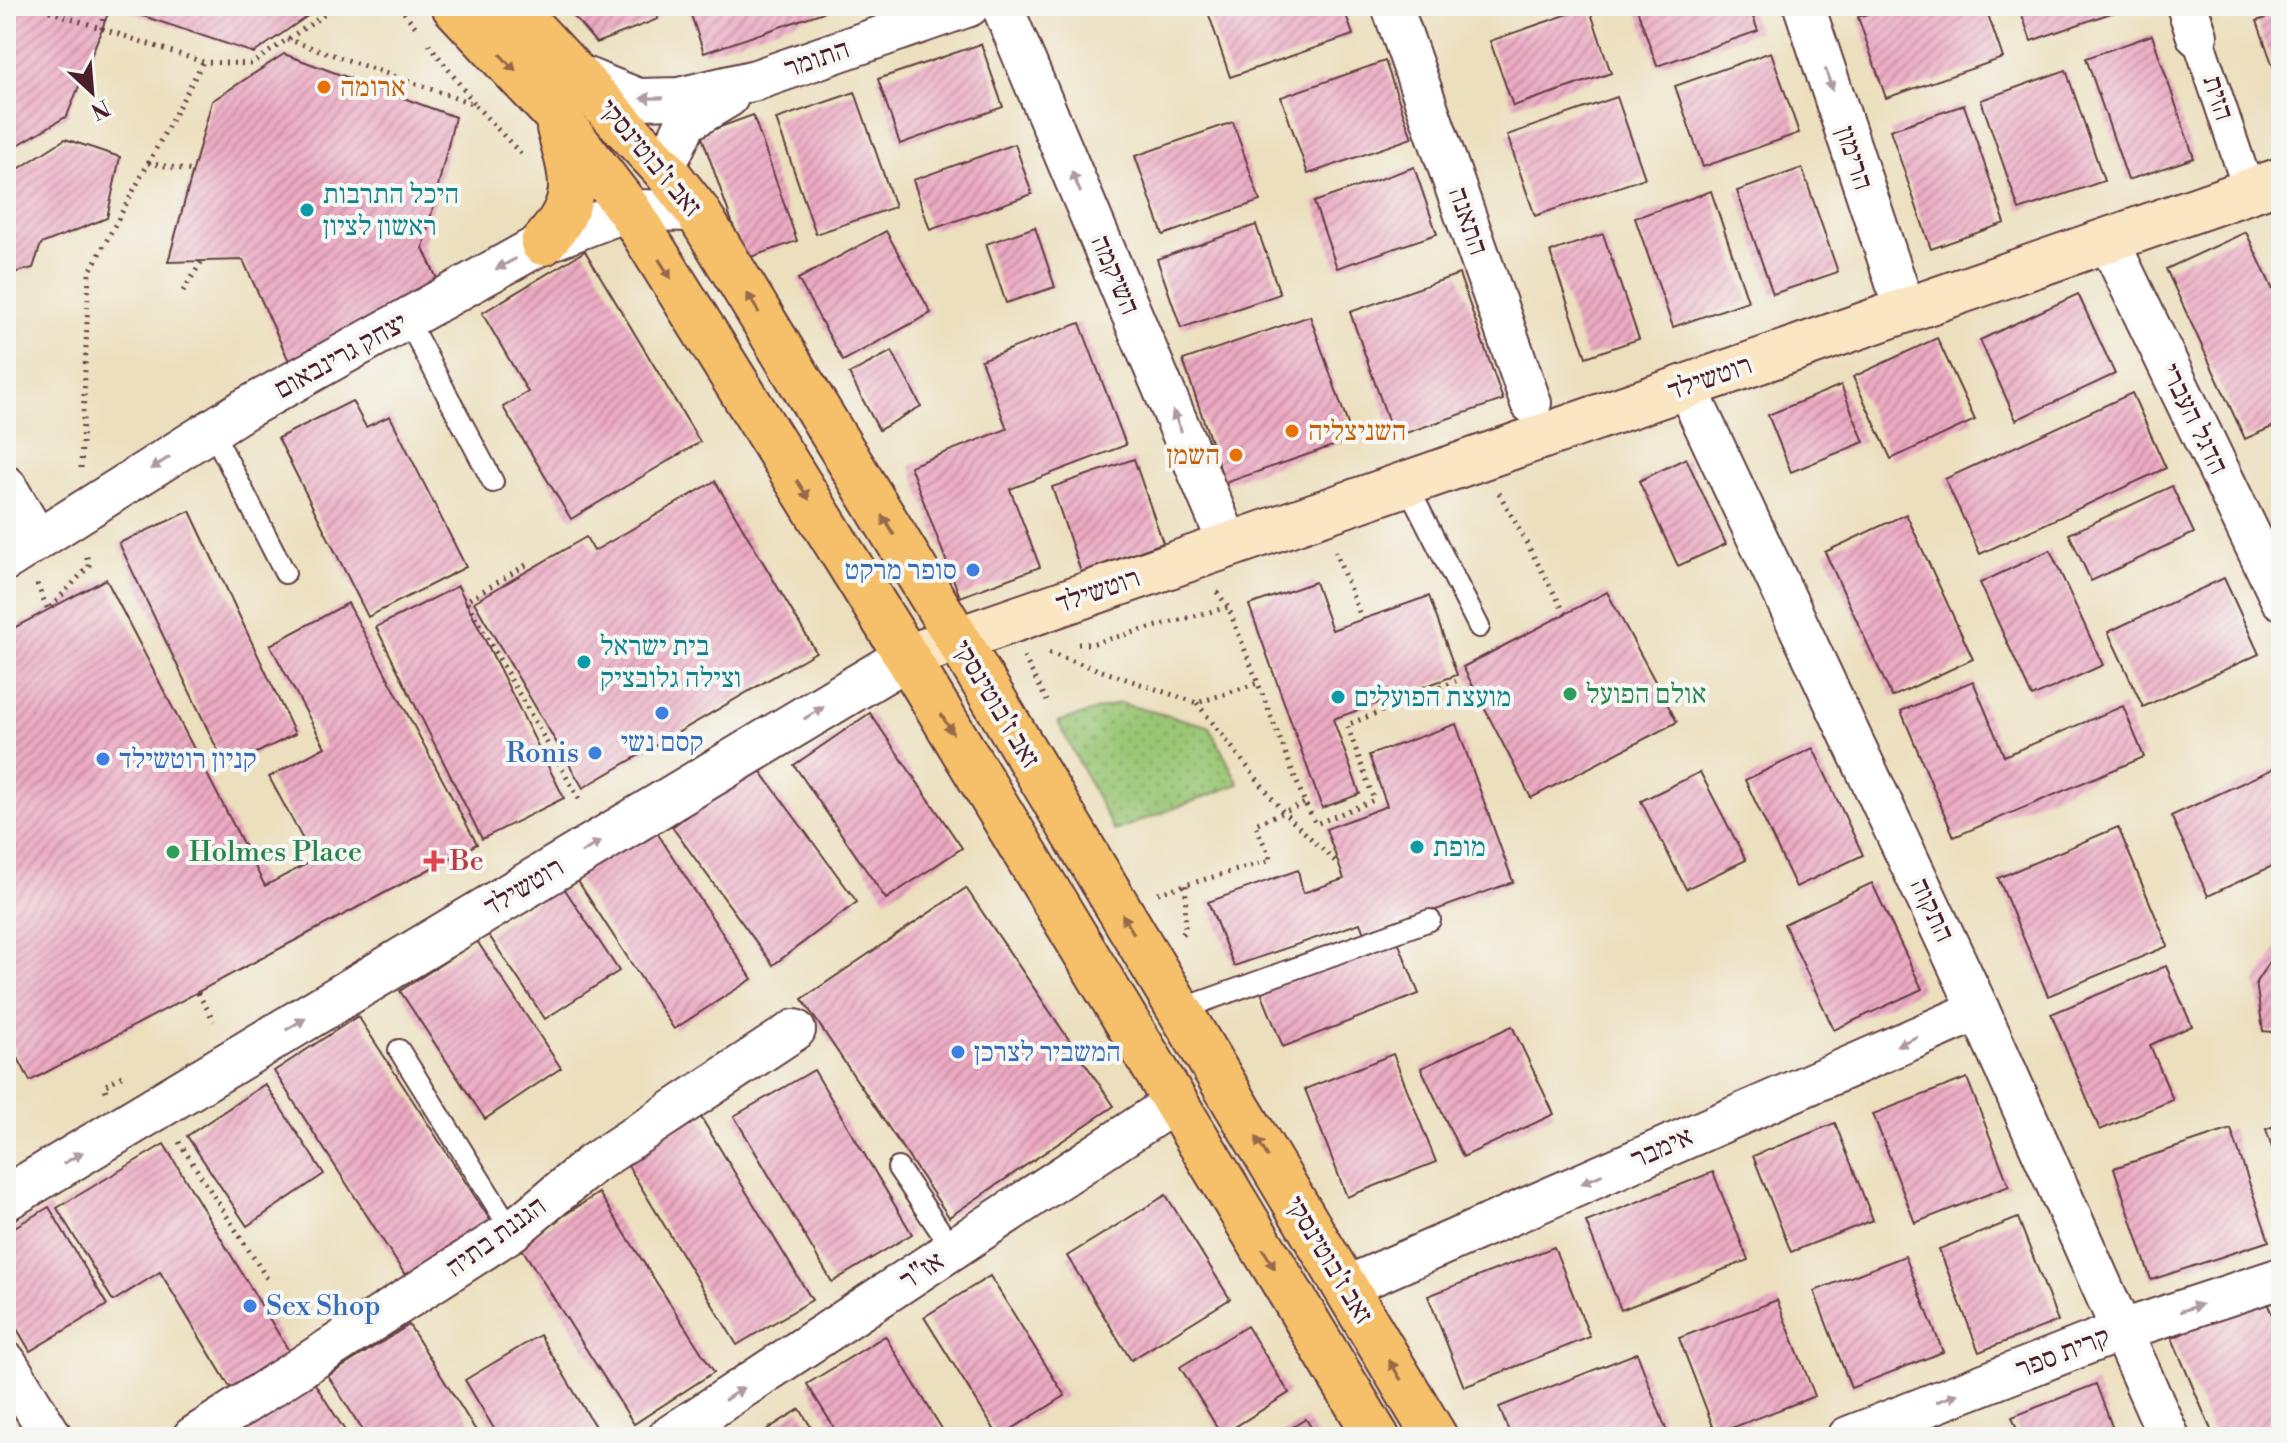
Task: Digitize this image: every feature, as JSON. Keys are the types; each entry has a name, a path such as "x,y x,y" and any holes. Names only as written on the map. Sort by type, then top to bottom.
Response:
{"main road":[{"name":"זאב ז'בוטינסקי","path":"454,6 555,114 629,210 907,657 1377,1437"},
{"name":"זאב ז'בוטינסקי","path":"511,6 579,75 664,169 697,211 1435,1437"},
{"path":"543,243 564,221 572,179 555,114"},
{"name":"רוטשילד","path":"907,657 1480,458 1537,419 1686,386 2265,185"}],"street":[{"name":"התומר","path":"579,75 638,99 679,98 756,80 969,6"},
{"name":"השיקמה","path":"1002,6 1229,545"},
{"name":"התאנה","path":"1392,6 1537,419"},
{"name":"הרימון","path":"1804,6 1905,310"},
{"name":"הזית","path":"2192,21 2265,185"},
{"name":"התומר","path":"664,169 686,122 756,80"},
{"name":"יצחק גרינבאום","path":"25,557 79,513 212,430 543,243 629,210 697,211"},
{"name":"הדגל העברי","path":"2108,240 2281,599"},
{"name":"התקוה","path":"1686,386 1979,1010 2169,1437"},
{"path":"6,486 25,557"},
{"name":"רוטשילד","path":"6,1198 907,657"},
{"name":"אימבר","path":"1346,1287 1979,1010"},
{"name":"הגננת בתיה","path":"193,1437 512,1231 591,1165 795,1030"},
{"name":"אז\"ר","path":"668,1437 1174,1103"},
{"name":"קרית ספר","path":"1848,1437 2120,1331 2281,1278"},
{"path":"6,1362 52,1437"}],"lane":[{"path":"407,319 493,482"},
{"path":"212,430 285,573"},
{"path":"1406,483 1479,627"},
{"path":"1179,1010 1430,920"},
{"path":"399,1050 512,1231"},
{"path":"898,1168 953,1250"}],"path":[{"path":"34,6 203,62 251,64 337,6"},
{"path":"102,29 104,6"},
{"path":"399,6 418,30"},
{"path":"287,39 474,104"},
{"path":"427,43 474,104 536,171 572,179"},
{"path":"79,513 89,273 203,62"},
{"path":"148,163 193,171"},
{"path":"183,291 202,261"},
{"path":"1480,458 1565,613"},
{"path":"1320,513 1362,620"},
{"path":"25,557 48,610"},
{"path":"526,565 466,601 603,840"},
{"path":"1076,644 1091,644 1228,607 1316,824 1374,800 1347,725 1456,681"},
{"path":"1047,652 1197,703 1283,812 1339,865"},
{"path":"1023,655 1051,709"},
{"path":"1197,703 1258,683"},
{"path":"1148,896 1271,860 1255,824 1305,803"},
{"path":"198,993 214,1021"},
{"path":"156,1108 268,1280"}],"green space":[{"path":"1119,703 1209,726 1239,784 1114,831 1058,722"}],"building":[{"path":"6,6 111,6 67,116 6,152"},
{"path":"113,6 322,6 254,53"},
{"path":"565,6 654,6 658,19 596,43"},
{"path":"688,6 838,6 838,7 704,53"},
{"path":"1206,6 1343,6 1353,35 1230,77"},
{"path":"1636,6 1749,6 1758,31 1657,66"},
{"path":"1890,6 1985,6 2003,58 1886,98 1858,17"},
{"path":"2019,6 2131,6 2031,41"},
{"path":"1589,7 1611,73 1513,106 1490,41"},
{"path":"2281,13 2281,89 2257,21"},
{"path":"2152,35 2194,158 2128,180 2086,58"},
{"path":"981,44 1003,107 900,144 878,79"},
{"path":"1771,52 1799,133 1703,167 1675,86"},
{"name":"היכל התרבות ראשון לציון","path":"284,54 455,117 423,248 439,283 289,361 243,260 168,262 212,101"},
{"path":"1385,61 1412,138 1308,174 1281,97"},
{"path":"2066,70 2104,181 2019,210 1981,100"},
{"path":"855,92 895,207 816,234 776,119"},
{"path":"1617,97 1645,178 1535,216 1507,135"},
{"path":"1964,105 2005,223 1931,249 1890,130"},
{"path":"753,115 797,241 745,259 701,134"},
{"path":"1233,122 1260,201 1163,235 1135,156"},
{"path":"65,139 120,157 107,218 41,244 33,268 6,275 6,177"},
{"path":"1015,144 1032,194 930,230 913,180"},
{"path":"1414,167 1437,234 1337,268 1314,202"},
{"path":"1802,168 1838,272 1773,294 1737,191"},
{"path":"1711,191 1748,301 1673,327 1635,218"},
{"path":"1256,225 1280,294 1181,328 1157,259"},
{"path":"1035,227 1055,287 1006,303 986,244"},
{"path":"886,231 931,313 843,361 798,279"},
{"path":"2246,232 2281,307 2281,423 2245,439 2166,269"},
{"path":"1603,234 1639,339 1586,357 1550,252"},
{"path":"585,251 700,442 571,519 503,407 528,392 482,313"},
{"path":"1459,274 1503,400 1394,437 1350,312"},
{"path":"2078,294 2115,374 2016,420 1980,340"},
{"path":"1310,316 1353,439 1225,483 1183,360"},
{"path":"1080,323 1126,445 1010,489 1040,567 960,597 910,466 1007,429 981,360"},
{"path":"1937,338 1975,420 1891,459 1853,377"},
{"path":"892,351 921,406 879,430 849,374"},
{"path":"1841,385 1864,442 1791,472 1768,415"},
{"path":"2132,393 2166,468 1980,554 1945,479"},
{"path":"352,401 366,427 390,416 466,567 368,617 278,438"},
{"path":"1686,458 1726,544 1678,566 1639,481"},
{"path":"1134,459 1163,543 1081,572 1052,487"},
{"path":"715,481 816,652 583,788 474,602 586,537 594,551"},
{"path":"2172,486 2194,533 2091,581 2069,534"},
{"path":"190,511 295,734 226,768 119,543"},
{"path":"1906,514 1973,659 1892,697 1825,552"},
{"path":"2050,550 2103,665 2032,697 1980,583"},
{"path":"2224,578 2259,654 2143,707 2108,632"},
{"name":"קניון רוטשילד","path":"106,579 265,886 314,860 269,777 325,747 270,645 348,603 477,844 30,1081 6,1035 6,632"},
{"name":"מועצת הפועלים","path":"1315,582 1332,630 1429,596 1457,675 1333,719 1360,794 1322,808 1249,605"},
{"path":"458,586 564,798 482,839 376,627"},
{"name":"אולם הפועל","path":"1607,592 1677,722 1531,798 1463,667"},
{"path":"1973,681 2004,756 2123,706 2144,757 1954,837 1901,711"},
{"path":"870,713 962,848 886,899 794,765"},
{"name":"מופת","path":"1456,724 1513,882 1365,936 1360,923 1234,966 1208,902 1298,870 1303,893 1344,879 1326,829 1387,806 1369,755"},
{"path":"1813,748 1863,855 1796,887 1745,780"},
{"path":"756,765 857,902 773,965 672,827"},
{"path":"2281,765 2281,862 2208,896 2171,816"},
{"path":"1700,772 1746,860 1686,889 1641,801"},
{"path":"652,825 752,979 674,1029 574,875"},
{"path":"2118,827 2168,946 2048,996 1998,878"},
{"path":"1872,883 1922,989 1834,1030 1784,924"},
{"path":"562,885 619,971 545,1019 488,934"},
{"name":"המשביר לצרכן","path":"966,888 1114,1106 949,1217 802,999"},
{"path":"1397,939 1419,994 1283,1047 1261,992"},
{"path":"477,941 561,1068 485,1119 400,991"},
{"path":"2281,944 2281,1033 2263,1031 2256,982"},
{"path":"2166,966 2192,1026 2150,1045 2173,1100 2100,1130 2051,1014"},
{"path":"358,1016 494,1226 409,1281 274,1071"},
{"path":"1512,1026 1554,1114 1463,1157 1421,1068"},
{"path":"1393,1054 1436,1162 1347,1197 1305,1089"},
{"path":"814,1070 912,1234 832,1282 734,1116"},
{"path":"1967,1078 2009,1186 1915,1223 1873,1114"},
{"path":"265,1084 324,1174 247,1226 187,1136"},
{"path":"699,1114 812,1300 737,1345 624,1159"},
{"path":"1835,1123 1873,1220 1791,1252 1753,1156"},
{"path":"2281,1124 2281,1172 2280,1172 2266,1129"},
{"path":"2231,1129 2269,1241 2151,1280 2114,1168"},
{"path":"164,1144 298,1366 239,1402 160,1272 113,1301 57,1208"},
{"path":"1713,1172 1748,1260 1621,1310 1586,1222"},
{"path":"599,1193 714,1372 634,1424 519,1244"},
{"path":"1166,1195 1230,1299 1131,1360 1067,1256"},
{"path":"49,1207 107,1305 30,1351 6,1310 6,1232"},
{"path":"2018,1218 2058,1321 1979,1352 1939,1249"},
{"path":"1554,1247 1590,1337 1464,1387 1428,1296"},
{"path":"1905,1256 1943,1352 1851,1388 1814,1291"},
{"path":"990,1276 1065,1396 999,1437 924,1317"},
{"path":"2265,1298 2281,1336 2281,1437 2214,1437 2172,1338"},
{"path":"1777,1300 1815,1396 1716,1434 1679,1338"},
{"path":"409,1325 480,1437 367,1437 328,1376"},
{"path":"1247,1326 1289,1393 1222,1435 1180,1367"},
{"path":"540,1335 597,1430 585,1437 499,1437 465,1380"},
{"path":"885,1336 947,1437 840,1437 807,1384"},
{"path":"1637,1353 1669,1437 1511,1437 1499,1407"},
{"path":"312,1379 349,1437 242,1437 236,1427"},
{"path":"2096,1384 2116,1437 2020,1437 2012,1417"},
{"path":"800,1409 817,1437 755,1437"},
{"path":"1306,1419 1317,1437 1277,1437"}],"place":[{"name":"ארומה","path":"324,87"},
{"name":"היכל התרבות ראשון לציון","path":"307,210"},
{"name":"השניצליה","path":"1292,431"},
{"name":"השמן","path":"1236,455"},
{"name":"סופר מרקט","path":"973,570"},
{"name":"בית ישראל וצילה גלובציק","path":"584,662"},
{"name":"אולם הפועל","path":"1570,694"},
{"name":"מועצת הפועלים","path":"1338,697"},
{"name":"קסם נשי","path":"662,713"},
{"name":"Ronis","path":"595,753"},
{"name":"קניון רוטשילד","path":"103,759"},
{"name":"מופת","path":"1417,847"},
{"name":"Holmes Place","path":"173,852"},
{"name":"Be","path":"434,861"},
{"name":"המשביר לצרכן","path":"958,1052"},
{"name":"Sex Shop","path":"250,1306"}]}
